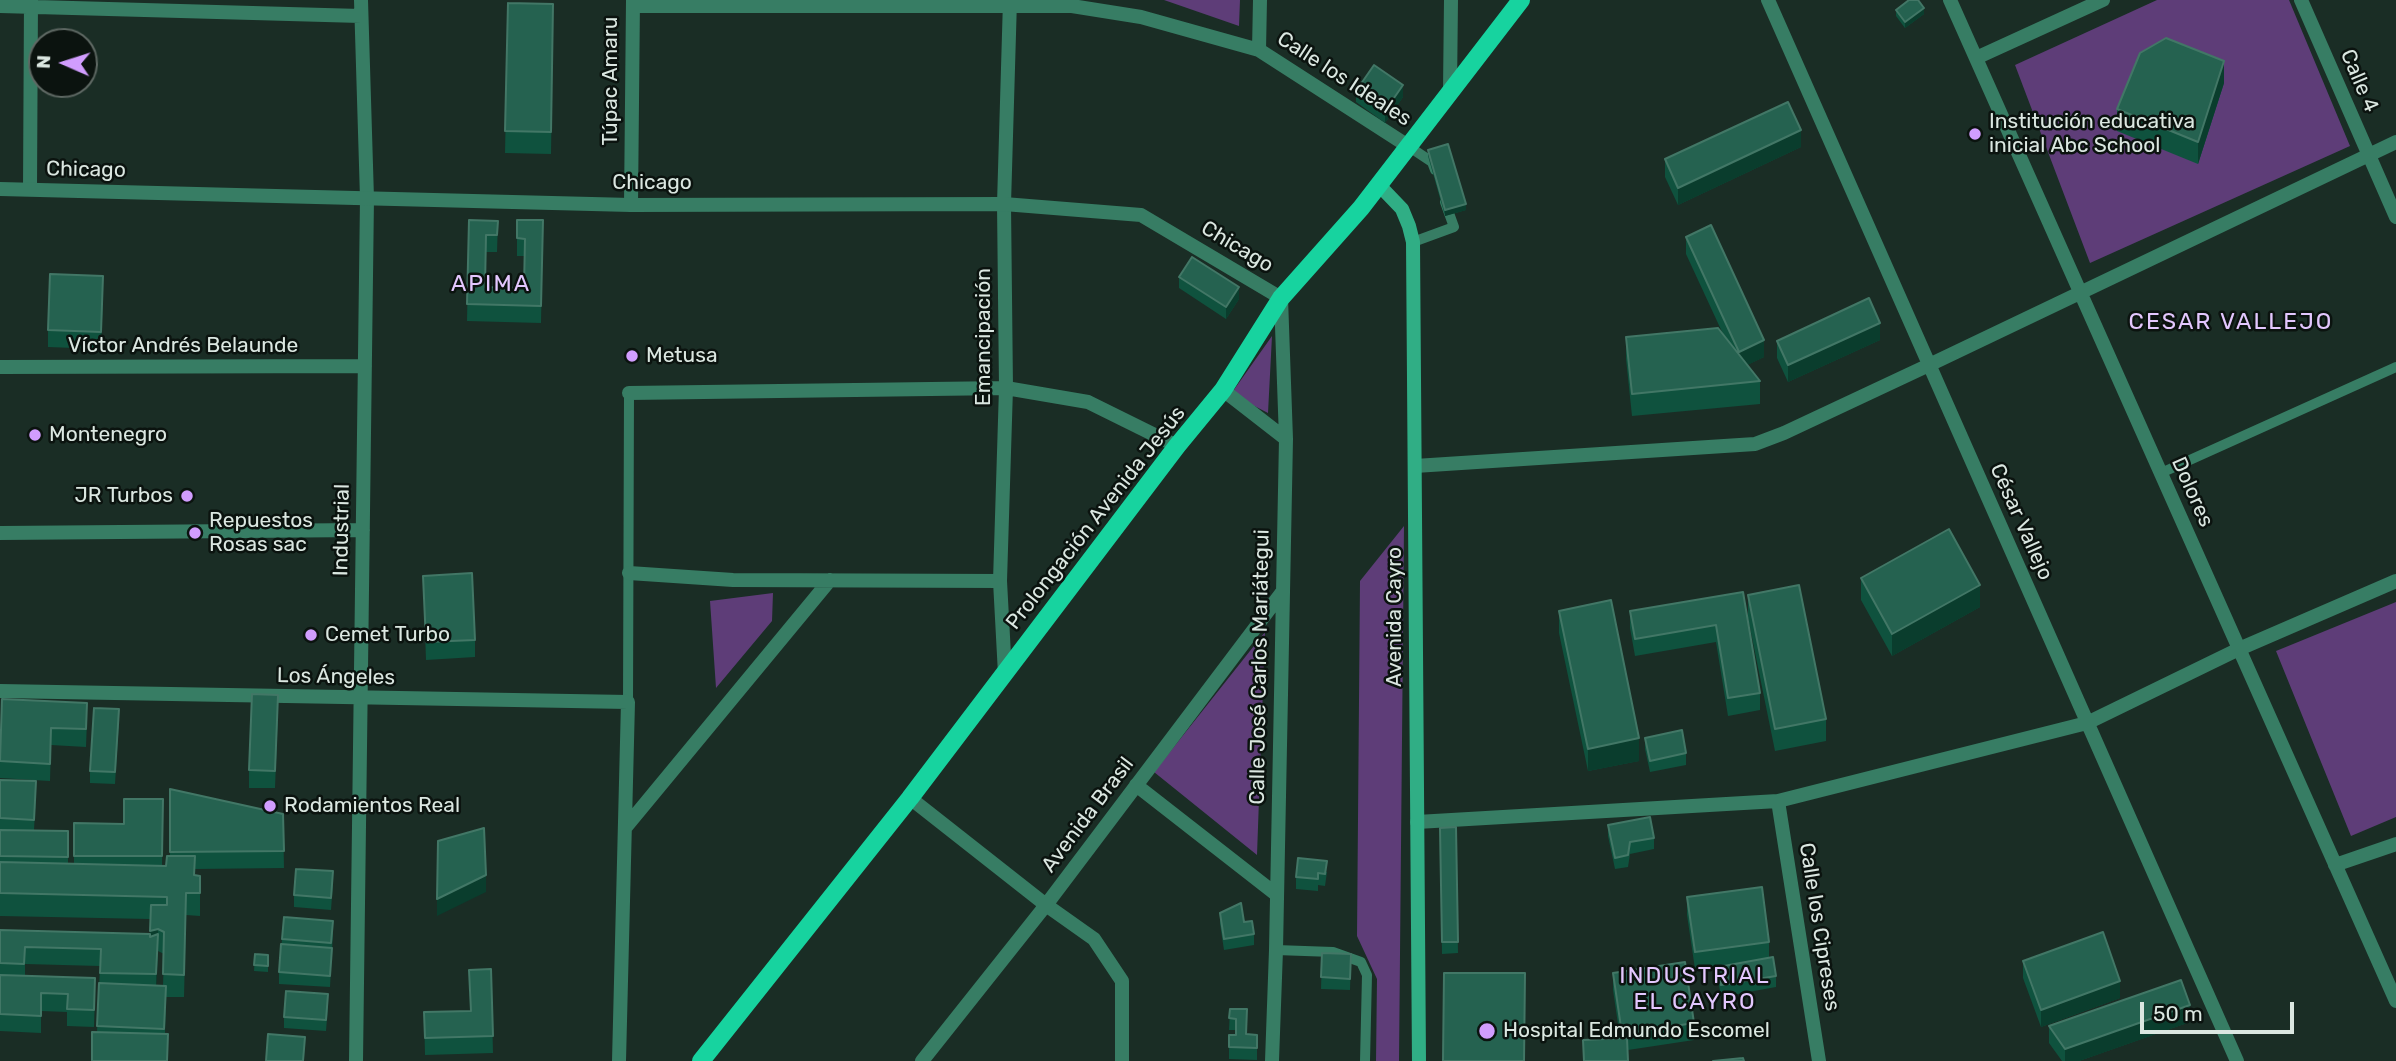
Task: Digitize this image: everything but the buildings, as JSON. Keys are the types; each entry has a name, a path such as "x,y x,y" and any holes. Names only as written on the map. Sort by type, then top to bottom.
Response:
{"main road":[{"name":"Prolongación Avenida Jesús","path":"701,1061 909,798 1177,446 1223,390 1282,298 1361,208 1521,0"},
{"name":"Avenida Cayro","path":"1379,185 1402,209 1413,242 1419,1061"}],"street":[{"name":"Industrial","path":"356,1061 367,198 360,0"},
{"path":"1259,50 1260,0"},
{"path":"1450,90 1451,0"},
{"name":"César Vallejo","path":"1768,0 2237,1061"},
{"name":"Dolores","path":"1950,0 2396,1001"},
{"path":"1976,58 2103,0"},
{"name":"Calle 4","path":"2301,0 2396,217"},
{"path":"0,6 31,3 178,5 361,16"},
{"path":"30,189 31,3"},
{"name":"Calle los Ideales","path":"633,3 1010,3 1072,6 1127,15 1259,50 1408,146"},
{"name":"Túpac Amaru","path":"631,205 633,3"},
{"name":"Emancipación","path":"1005,674 1000,581 1006,388 1004,204 1010,3"},
{"path":"1415,466 1755,444 1929,365 2396,142"},
{"name":"Chicago","path":"0,189 631,205 1004,204 1141,215 1282,298"},
{"name":"Calle José Carlos Mariátegui","path":"1272,1061 1286,439 1282,298"},
{"name":"Víctor Andrés Belaunde","path":"0,367 365,366"},
{"path":"629,393 1006,388 1088,402 1177,446"},
{"path":"1223,390 1286,439"},
{"path":"0,533 363,530"},
{"path":"629,573 733,580 1000,581"},
{"path":"625,828 830,580"},
{"path":"1417,822 1778,801 2087,723 2239,649 2396,581"},
{"name":"Avenida Brasil","path":"922,1061 1046,905 1283,591"},
{"name":"Los Ángeles","path":"0,691 628,702"},
{"path":"619,1061 628,702"},
{"path":"1136,785 1277,895"},
{"path":"909,798 1094,939 1122,981 1122,1061"},
{"name":"Calle los Cipreses","path":"1778,801 1819,1061"},
{"path":"2335,865 2396,844"}],"lane":[{"path":"1408,146 1432,162 1437,175"},
{"path":"1413,242 1454,227 1441,188"},
{"path":"2161,473 2396,367"},
{"path":"628,702 629,393"},
{"path":"1276,950 1333,951 1361,962 1367,975 1365,1061"}],"shaded area":[{"path":"1164,0 1240,0 1239,26"},
{"path":"2157,0 2289,0 2350,146 2090,263 2015,65"},
{"path":"1272,336 1268,413 1231,394"},
{"path":"1404,526 1399,1061 1376,1061 1377,979 1357,936 1360,581"},
{"path":"773,593 772,621 716,688 710,601"},
{"path":"2396,602 2396,817 2351,836 2276,651"},
{"path":"1265,632 1257,855 1154,772"}],"place":[{"name":"Institución educativa inicial Abc School","path":"1975,134"},
{"name":"Metusa","path":"632,356"},
{"name":"Montenegro","path":"35,435"},
{"name":"JR Turbos","path":"187,496"},
{"name":"Repuestos Rosas sac","path":"195,533"},
{"name":"Cemet Turbo","path":"311,635"},
{"name":"Rodamientos Real","path":"270,806"},
{"name":"Hospital Edmundo Escomel","path":"1487,1031"}],"district":[{"name":"APIMA","path":"491,284"},
{"name":"CESAR VALLEJO","path":"2231,322"},
{"name":"INDUSTRIAL EL CAYRO","path":"1695,989"}]}
